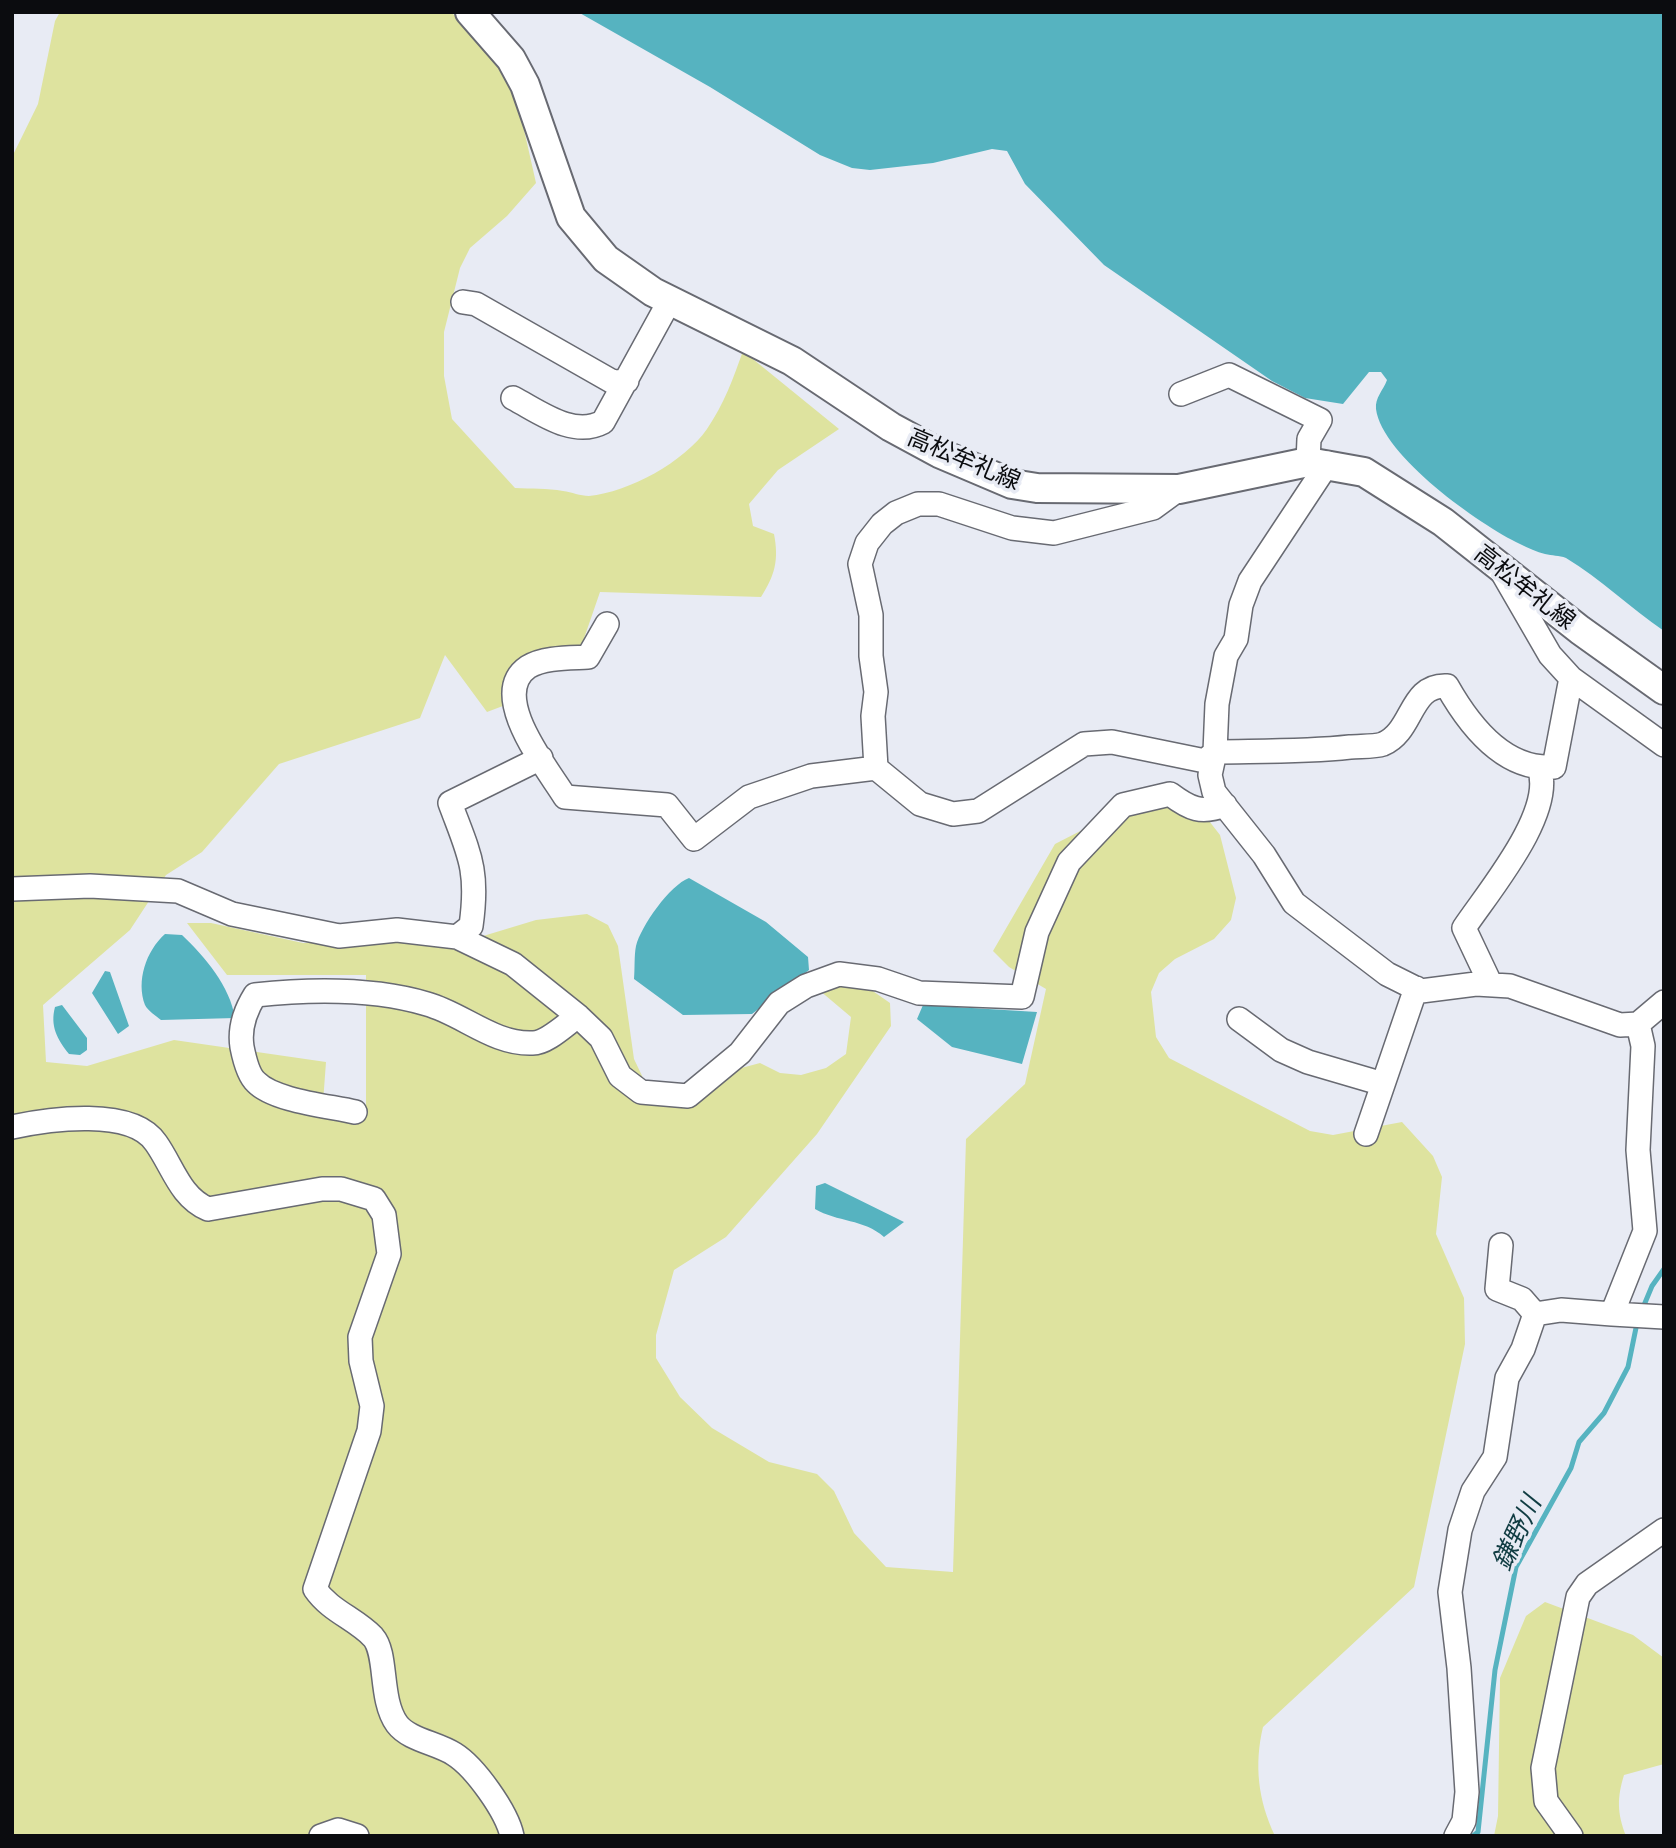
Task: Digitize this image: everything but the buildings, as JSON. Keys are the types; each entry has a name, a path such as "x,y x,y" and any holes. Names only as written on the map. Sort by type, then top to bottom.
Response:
{"main road":[{"name":"高松牟礼線","path":"470,12 511,59 525,85 571,217 606,259 670,300 792,361 891,427 939,453 1012,484 1037,488 1179,489 1318,462 1364,472 1398,491 1664,690"}],"street":[{"path":"513,398 567,426 590,429 603,422 670,300"},
{"path":"463,302 477,304 613,382 627,381"},
{"path":"1181,394 1229,375 1320,420 1309,439 1318,462 1250,581 1241,605 1236,639 1226,656 1217,704 1215,752 1210,775 1214,792 1264,855 1294,902 1387,974 1421,991 1476,984 1510,986 1620,1025 1637,1024 1664,1002"},
{"path":"876,768 873,716 876,692 870,615 860,564 867,542 882,524 896,513 918,504 939,504 1012,528 1054,533 1153,508 1179,489"},
{"path":"1499,568 1550,655 1571,678 1664,745"},
{"path":"607,624 588,657 553,659 529,667 520,677 513,699 518,722 565,797 667,805 694,839 749,797 811,776 876,768 920,804 953,814 978,811 1084,744 1112,742 1205,761 1215,752 1323,750 1384,744 1404,724 1425,690 1434,685 1447,686 1467,722 1508,756 1539,768 1554,767 1571,678"},
{"path":"457,937 471,926 475,898 472,857 450,803 541,758"},
{"path":"1491,985 1464,929 1531,827 1544,782 1539,768"},
{"path":"12,889 90,886 178,891 232,914 339,936 397,930 457,937 513,964 578,1016 601,1038 620,1076 641,1092 688,1096 740,1053 779,1003 806,986 839,974 878,979 919,993 1023,997 1037,932 1069,862 1123,805 1170,794 1192,810 1212,810 1225,805"},
{"path":"1366,1134 1416,988"},
{"path":"355,1112 278,1094 255,1082 244,1059 240,1032 248,1006 256,995 288,991 378,995 428,1004 513,1043 537,1044 578,1016"},
{"path":"1240,1019 1281,1049 1299,1058 1383,1084"},
{"path":"1612,1314 1645,1231 1638,1150 1643,1046 1637,1024"},
{"path":"12,1126 74,1119 129,1123 146,1130 193,1203 208,1209 322,1189 341,1189 374,1199 384,1215 389,1254 360,1337 361,1361 372,1406 369,1431 315,1590 322,1599 373,1637 379,1648 387,1704 398,1726 456,1755 499,1805 512,1836"},
{"path":"1501,1245 1497,1289 1522,1299 1535,1314"},
{"path":"1535,1314 1561,1310 1650,1318"},
{"path":"1456,1836 1464,1821 1467,1792 1459,1668 1450,1592 1460,1530 1473,1492 1495,1457 1507,1378 1523,1349 1535,1314"},
{"path":"1571,1836 1546,1801 1543,1768 1578,1597 1587,1584 1664,1530"},
{"path":"321,1836 338,1830 357,1836"}],"green space":[{"path":"60,12 451,12 511,72 536,183 507,216 470,248 460,268 444,332 444,376 452,419 515,488 557,490 589,496 638,482 670,464 697,441 713,420 743,351 839,429 778,470 749,504 753,526 774,534 775,567 761,597 600,592 580,650 540,650 508,704 487,712 445,655 420,718 279,764 202,852 166,875 130,930 43,1005 46,1062 87,1066 174,1040 326,1062 322,1116 366,1111 366,975 227,975 187,923 211,923 303,943 470,940 536,920 587,914 608,925 618,946 634,1059 644,1080 667,1088 760,1063 780,1073 801,1075 826,1068 846,1054 851,1017 819,990 857,980 890,1003 891,1026 817,1134 726,1237 674,1270 656,1335 656,1358 680,1397 712,1428 769,1462 817,1474 834,1491 854,1533 886,1567 953,1572 966,1139 1025,1084 1046,989 1009,967 993,951 1055,844 1094,824 1163,807 1206,817 1220,835 1236,898 1231,920 1214,939 1175,959 1159,973 1151,992 1156,1037 1169,1058 1310,1131 1333,1135 1402,1122 1433,1156 1442,1177 1436,1234 1464,1298 1465,1344 1414,1587 1263,1727 1259,1782 1275,1836 12,1836 12,157 38,104 55,21"},
{"path":"1545,1602 1633,1635 1664,1658 1664,1764 1624,1775 1619,1806 1626,1836 1494,1836 1498,1816 1500,1678 1526,1616"}],"water":[{"path":"578,12 1664,12 1664,631 1566,558 1545,554 1503,535 1435,487 1395,447 1382,428 1376,405 1387,380 1381,372 1369,372 1343,404 1305,398 1272,381 1104,265 1025,184 1007,151 992,149 933,163 870,170 852,168 820,155 710,87"},
{"path":"689,878 766,922 808,957 809,970 752,1014 683,1015 634,979 636,946 644,928 665,897"},
{"path":"165,934 182,935 208,962 228,995 235,1018 161,1020 148,1009 142,996 144,967 158,941"},
{"path":"105,971 110,972 129,1026 118,1034 92,993"},
{"path":"62,1005 87,1038 87,1050 80,1055 69,1054 56,1032 53,1020 55,1007"},
{"path":"923,1005 1037,1012 1022,1064 952,1047 917,1019"},
{"path":"825,1183 904,1222 884,1237 868,1227 823,1213 815,1209 816,1186"}],"waterway":[{"name":"鎌野川","path":"1642,1310 1652,1286 1664,1269"},
{"name":"鎌野川","path":"1473,1836 1478,1832 1495,1670 1516,1567 1571,1468 1579,1442 1604,1413 1628,1367 1637,1323"}]}
